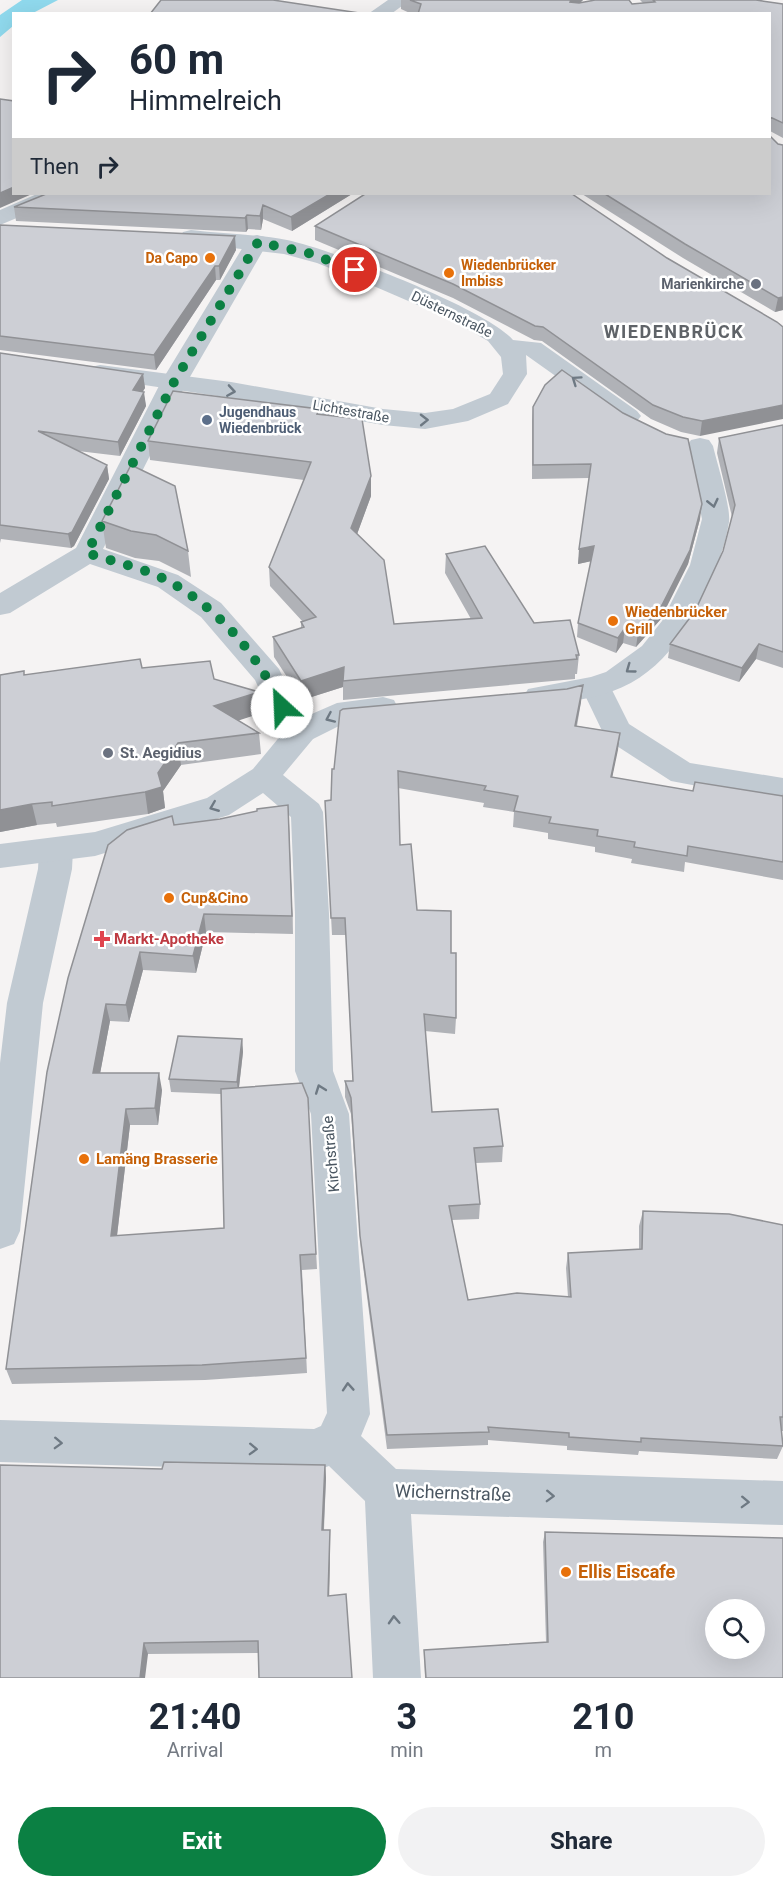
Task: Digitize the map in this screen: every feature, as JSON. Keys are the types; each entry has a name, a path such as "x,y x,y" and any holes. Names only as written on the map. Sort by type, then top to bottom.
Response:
{"street":[{"path":"380,12 401,0"},
{"path":"0,218 52,195"},
{"path":"0,230 24,230"},
{"path":"286,247 313,230"},
{"name":"Düsternstraße","path":"165,236 258,242 325,258 458,314 497,336 507,347 532,348 647,429"},
{"path":"0,606 87,553 174,382 258,242"},
{"name":"Lichtestraße","path":"81,369 383,417 425,421 459,416 500,399 515,374 513,356 507,347"},
{"path":"508,698 565,694 596,687 616,679 653,653 675,625 704,565 716,519 698,443"},
{"path":"87,553 168,581 212,609 268,676 289,722 302,731"},
{"path":"596,687 617,731 681,773 783,790"},
{"path":"0,856 95,844 218,807 264,777 302,731 337,714 416,705"},
{"name":"Kirchstraße","path":"264,777 307,812 312,914 314,1071 330,1114 350,1414 336,1442"},
{"path":"0,1231 25,1003 55,869 56,850"},
{"path":"0,1441 314,1450 336,1442"},
{"name":"Wichernstraße","path":"336,1442 387,1491 783,1503"},
{"path":"387,1491 397,1678"}],"water":[{"path":"22,0 58,0 35,12 12,12 12,27 0,37 0,15"}],"building":[{"path":"161,0 273,0 353,12 152,12"},
{"path":"410,0 571,0 570,2 579,3 595,0 629,0 632,4 655,2 653,0 756,0 783,4 783,123 771,117 771,12 419,12 421,4"},
{"path":"0,99 12,101 12,188 0,193"},
{"path":"771,137 778,144 783,145 783,297 778,298 607,195 771,195"},
{"path":"44,195 328,195 291,217 263,205 260,216 247,215 245,218 14,207"},
{"path":"363,195 573,195 667,258 783,327 783,405 702,421 683,417 653,405 543,327 535,326 453,284 315,226"},
{"path":"0,225 235,236 219,266 215,266 154,355 0,336"},
{"path":"0,353 143,374 133,390 144,392 118,442 38,431 107,465 72,532 68,534 0,525"},
{"path":"562,370 623,413 666,434 688,439 702,504 690,550 662,605 638,633 625,628 618,638 578,623 594,546 579,549 591,464 533,465 533,407 545,385"},
{"path":"173,391 319,409 317,414 362,419 371,476 351,528 384,560 394,624 482,618 446,554 485,546 534,623 570,620 579,655 576,655 577,659 343,681 344,667 301,681 273,637 304,627 301,622 316,617 269,567 311,462 148,441"},
{"path":"783,425 783,652 759,644 742,668 670,644 695,611 723,551 735,505 719,438"},
{"path":"131,465 175,486 188,551 156,535 131,531 102,521"},
{"name":"St. Aegidius","path":"140,659 142,668 210,661 214,679 259,692 214,706 259,733 178,743 158,773 162,787 145,792 52,806 52,802 0,810 0,675 24,671 24,675"},
{"path":"583,685 575,726 620,733 611,777 693,791 695,782 783,796 783,862 688,846 687,856 634,847 635,842 597,836 598,830 549,823 551,817 514,811 518,796 484,790 486,786 398,771 400,845 411,844 417,910 451,911 451,953 456,953 456,1018 424,1014 432,1112 498,1109 503,1146 474,1148 480,1204 449,1206 468,1300 517,1293 571,1297 568,1253 642,1249 643,1211 729,1214 783,1225 783,1417 780,1417 783,1446 641,1438 641,1442 569,1437 569,1433 488,1427 489,1432 387,1435 360,1236 351,1098 345,1081 353,1081 345,918 331,918 325,801 331,800 332,769 334,769 340,711 567,689"},
{"path":"288,805 292,916 204,914 193,956 140,952 126,1005 106,1004 93,1073 159,1073 155,1108 126,1109 111,1236 224,1228 221,1089 302,1083 308,1098 316,1254 300,1255 306,1358 202,1365 6,1369 47,1072 68,978 108,845 127,830 172,816 174,825 220,819 257,811 257,809"},
{"path":"178,1036 242,1039 237,1082 169,1079"},
{"path":"164,1462 325,1465 322,1530 330,1530 328,1596 346,1594 352,1678 259,1678 258,1641 144,1643 140,1678 0,1678 0,1465 162,1469"},
{"path":"545,1532 783,1538 783,1678 426,1678 424,1650 548,1642"}],"place":[{"name":"Da Capo","path":"210,258"},
{"name":"Wiedenbrücker Imbiss","path":"449,273"},
{"name":"Marienkirche","path":"756,284"},
{"name":"Jugendhaus Wiedenbrück","path":"207,420"},
{"name":"Wiedenbrücker Grill","path":"613,621"},
{"name":"St. Aegidius","path":"108,753"},
{"name":"Cup&Cino","path":"169,898"},
{"name":"Markt-Apotheke","path":"102,939"},
{"name":"Lamäng Brasserie","path":"84,1159"},
{"name":"Ellis Eiscafe","path":"566,1572"}],"district":[{"name":"WIEDENBRÜCK","path":"674,332"}],"route":[{"path":"282,707 268,676 212,609 168,581 87,553 174,382 258,242 308,253 355,270"}]}
